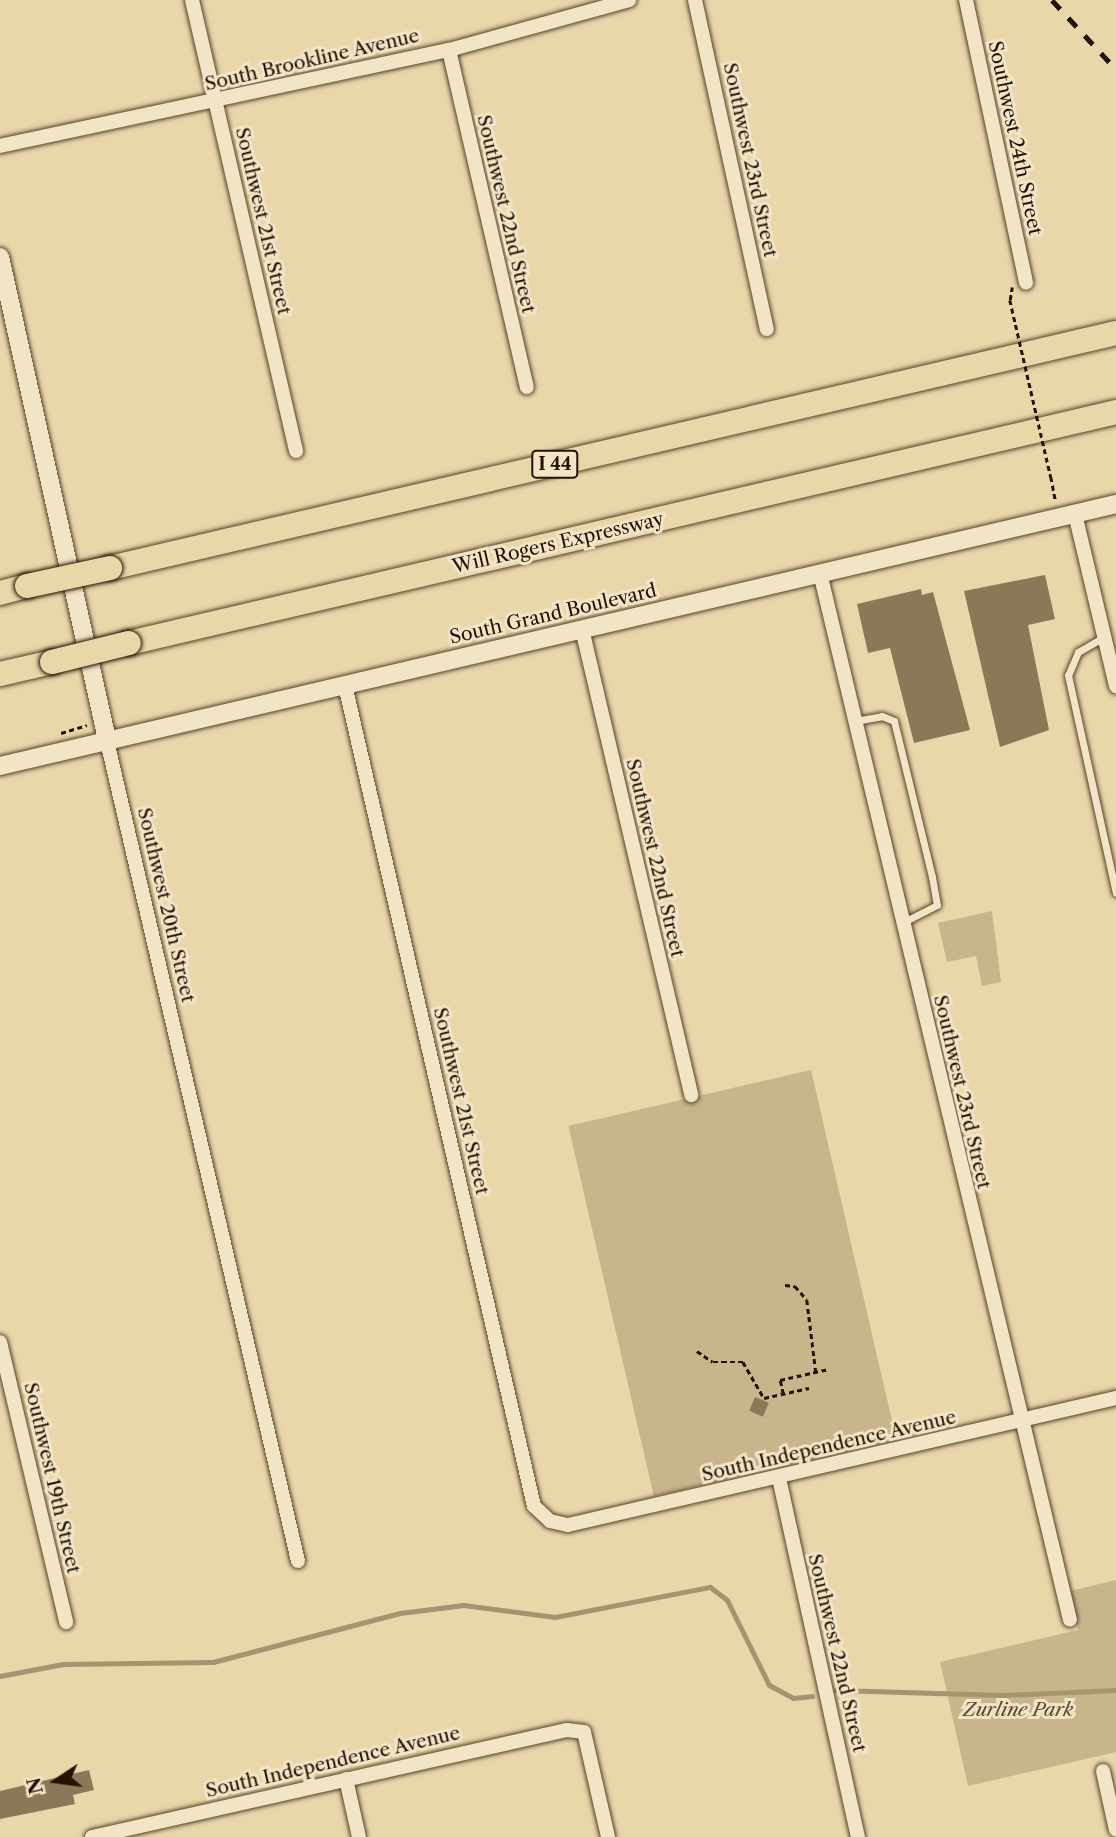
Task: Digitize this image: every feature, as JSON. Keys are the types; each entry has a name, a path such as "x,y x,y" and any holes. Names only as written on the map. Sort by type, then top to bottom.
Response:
{"highway":[{"name":"I 44","path":"0,593 1116,333"},
{"name":"Will Rogers Expressway","path":"0,674 1116,412"}],"street":[{"name":"Southwest 21st Street","path":"192,0 296,451"},
{"name":"South Brookline Avenue","path":"0,146 216,102 449,50 629,0"},
{"name":"Southwest 23rd Street","path":"695,0 767,329"},
{"name":"Southwest 24th Street","path":"966,0 1026,283"},
{"name":"Southwest 22nd Street","path":"449,50 527,387"},
{"name":"Southwest 20th Street","path":"0,257 107,741 298,1561"},
{"name":"South Grand Boulevard","path":"0,766 1116,505"},
{"path":"1074,514 1116,686"},
{"name":"Southwest 23rd Street","path":"820,573 1070,1620"},
{"name":"Southwest 22nd Street","path":"582,629 691,1095"},
{"name":"Southwest 21st Street","path":"345,685 534,1506 550,1521"},
{"name":"Southwest 19th Street","path":"0,1342 66,1622"},
{"name":"South Independence Avenue","path":"550,1521 568,1525 1116,1398"},
{"name":"Southwest 22nd Street","path":"779,1478 858,1837"},
{"name":"South Independence Avenue","path":"92,1837 132,1832 550,1732 584,1732 608,1837"},
{"path":"1102,1771 1116,1830"},
{"path":"346,1779 359,1837"}],"lane":[{"path":"1105,636 1078,652 1068,675 1116,893"},
{"path":"855,722 882,716 894,720 932,877 937,905 902,922"}],"path":[{"path":"1010,300 1056,502"},
{"path":"785,1285 795,1286 807,1300 816,1372"},
{"path":"697,1351 713,1362 743,1362 764,1398 809,1388"},
{"path":"783,1394 780,1380 829,1369"}],"green space":[{"path":"992,911 1001,982 982,986 976,956 947,962 938,923"},
{"path":"811,1070 896,1440 654,1496 568,1126"},
{"name":"Zurline Park","path":"1116,1580 1116,1752 968,1786 940,1662 1078,1630 1070,1591"}],"building":[{"path":"1045,575 1055,619 1028,625 1049,730 1000,747 964,591"},
{"path":"921,589 922,595 933,592 970,730 914,743 890,648 868,653 857,604"},
{"path":"755,1397 769,1403 763,1417 749,1411"},
{"path":"89,1770 94,1790 73,1795 75,1804 0,1819 0,1791"}],"waterway":[{"path":"0,1676 63,1664 213,1662 400,1613 463,1605 555,1617 710,1587 727,1600 769,1685 793,1698 812,1696"},
{"path":"836,1690 1003,1695 1116,1690"}],"railway":[{"path":"1052,0 1116,69"}]}
